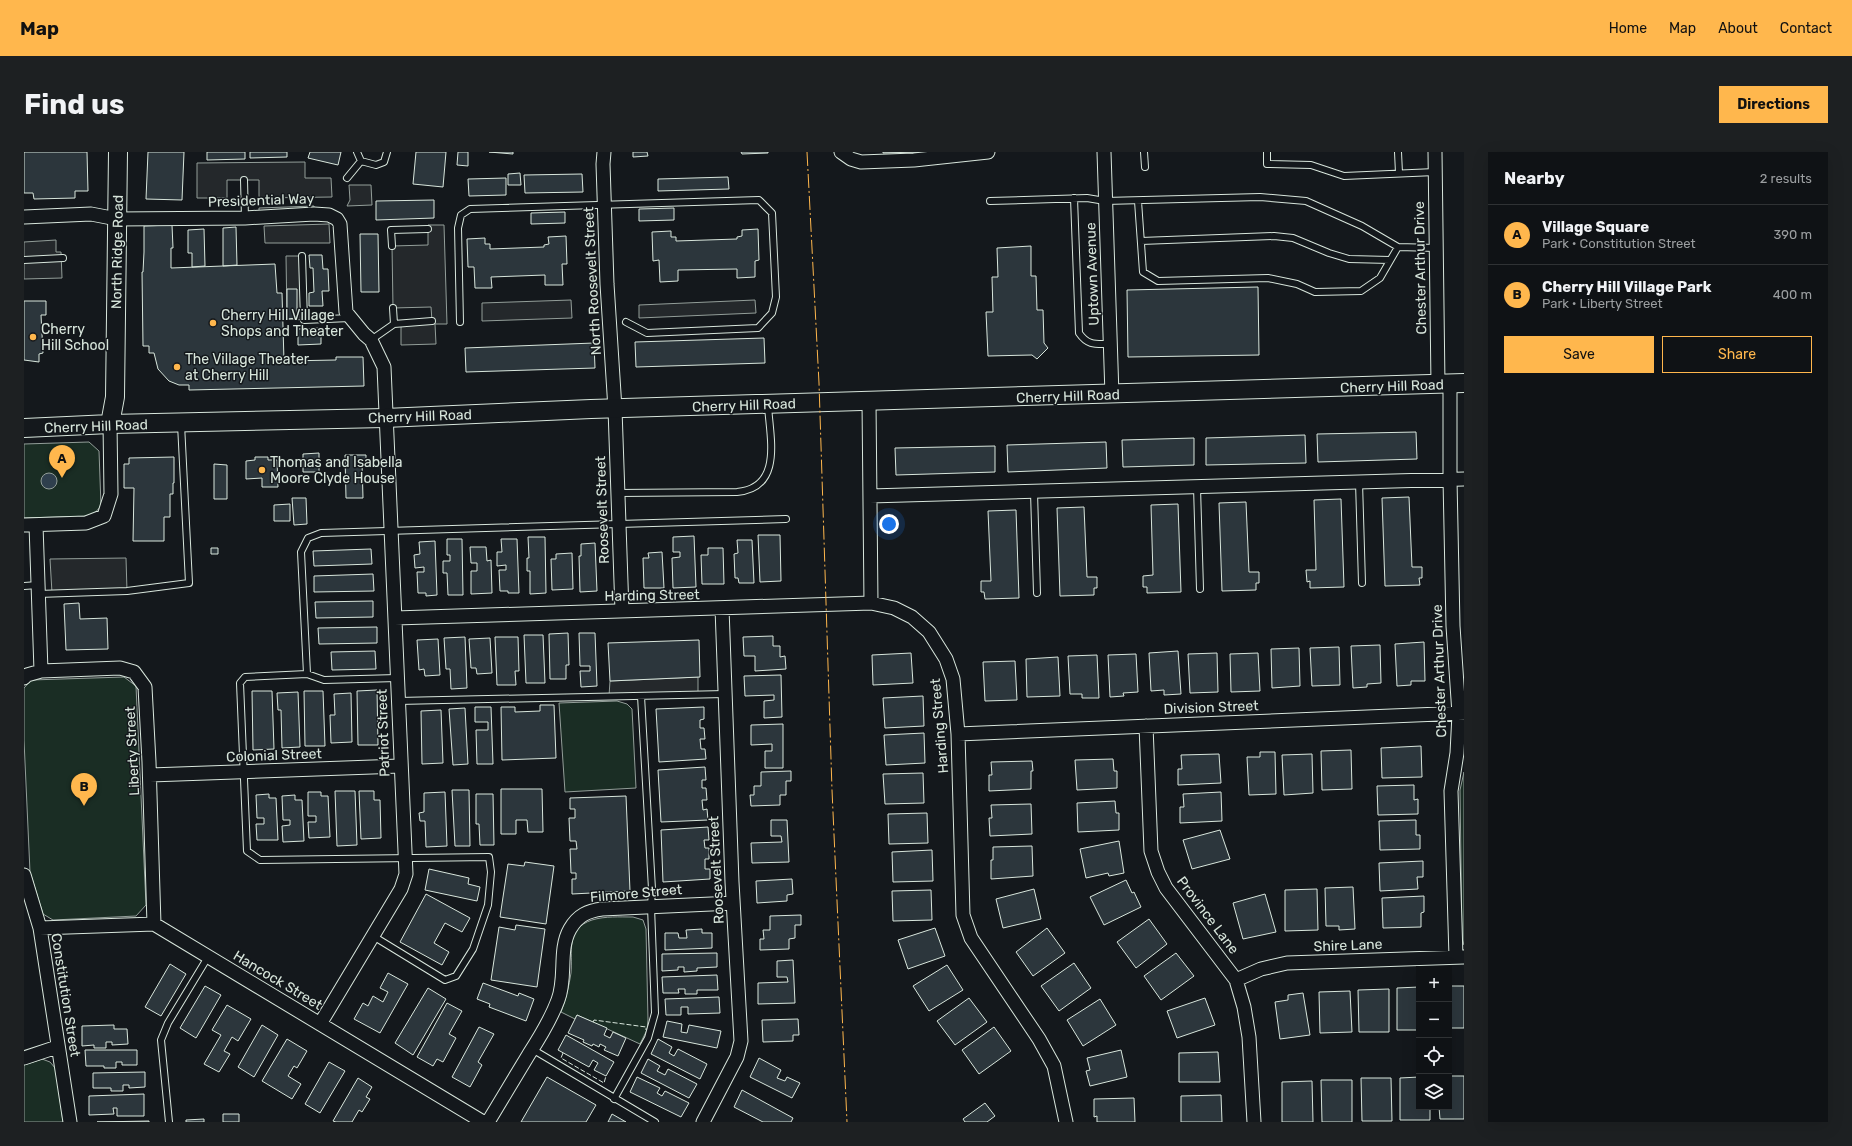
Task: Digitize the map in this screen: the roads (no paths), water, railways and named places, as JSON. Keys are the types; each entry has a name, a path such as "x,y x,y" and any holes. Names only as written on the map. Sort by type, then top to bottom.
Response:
{"main road":[{"name":"North Ridge Road","path":"110,424 115,397 118,152"},
{"name":"Cherry Hill Road","path":"24,428 181,422 385,418 615,408 768,405 1451,384"}],"street":[{"name":"North Roosevelt Street","path":"604,152 603,164 607,284 615,408"},
{"path":"841,152 851,159 861,162 914,160 988,152"},
{"name":"Uptown Avenue","path":"1104,152 1112,395"},
{"name":"Chester Arthur Drive","path":"1435,152 1436,248 1451,384 1450,479 1453,626 1461,714 1451,791 1460,957"},
{"name":"Presidential Way","path":"24,217 91,214 117,219 245,218 314,214 329,215 337,219 340,224 342,242 346,312 371,340 384,367 385,418"},
{"path":"868,402 871,603"},
{"name":"Roosevelt Street","path":"615,408 622,611"},
{"name":"Patriot Street","path":"320,1024 401,889 406,874 385,418"},
{"path":"24,678 27,675 42,670 38,590 30,525 86,524 104,516 111,494 110,424"},
{"path":"870,496 1464,479"},
{"name":"Harding Street","path":"395,618 871,603 894,608 912,617 929,632 946,659 953,679 958,734 963,915 971,938 1039,1039 1054,1066 1066,1122"},
{"name":"Roosevelt Street","path":"703,1122 737,1057 741,1041 733,903 722,608"},
{"name":"Liberty Street","path":"42,670 120,668 134,672 145,687 150,775 154,924"},
{"name":"Division Street","path":"958,734 1461,714"},
{"name":"Province Lane","path":"1146,726 1151,851 1158,872 1166,888 1236,980 1244,1007 1249,1037 1254,1122"},
{"name":"Colonial Street","path":"150,775 400,766"},
{"name":"Constitution Street","path":"24,877 40,928 57,1046 70,1122"},
{"name":"Filmore Street","path":"488,1122 548,1022 559,1000 562,986 564,945 570,929 579,917 590,911 602,909 733,903"},
{"path":"40,928 154,924"},
{"name":"Hancock Street","path":"154,924 483,1122"},
{"name":"Shire Lane","path":"1236,980 1261,969 1287,964 1460,957"},
{"path":"24,1058 57,1046"}],"lane":[{"path":"357,152 361,161"},
{"path":"361,161 376,165 384,162 387,152"},
{"path":"1144,152 1145,167"},
{"path":"1267,152 1266,164 1311,165 1344,176 1435,172"},
{"path":"1398,152 1399,173"},
{"path":"346,178 361,161"},
{"path":"244,180 245,218"},
{"path":"990,200 1087,198 1105,202 1260,197 1306,201 1362,226 1398,247 1436,248"},
{"path":"1074,198 1079,333 1084,341 1093,344 1110,344"},
{"path":"460,322 458,235 461,215 470,209 759,200 772,213 776,297 772,313 758,328 647,333 626,322"},
{"path":"1138,200 1143,272 1158,281 1268,278 1297,284 1315,292 1361,291 1380,278 1398,247"},
{"path":"392,246 391,230 428,229"},
{"path":"1141,242 1274,236 1293,238 1329,253 1349,259 1390,260"},
{"path":"302,256 304,320 351,318"},
{"path":"24,260 63,258"},
{"path":"393,308 394,324"},
{"path":"371,340 394,324 432,321"},
{"path":"618,494 738,492 754,488 764,481 769,472 772,458 768,405"},
{"path":"24,586 38,590 128,591 189,583 181,422"},
{"path":"1359,482 1362,583"},
{"path":"1197,487 1200,589"},
{"path":"1034,492 1037,593"},
{"path":"307,674 301,552 308,538 321,532 786,519"},
{"path":"373,936 446,980 456,976 473,949 488,905 491,872 489,857 260,860 247,851 240,683 245,677 307,674 324,680 397,678"},
{"path":"398,701 725,694"},
{"path":"614,1099 648,1038 655,1013 651,907 652,888 641,696"},
{"path":"169,1122 162,1065 161,1040 168,1024 208,957"},
{"path":"532,1049 654,1122"}],"water":[{"path":"46,473 52,473 57,478 55,487 52,489 46,489 41,484 41,478"}],"place":[{"name":"Cherry Hill Village Shops and Theater","path":"213,323"},
{"name":"Cherry Hill School","path":"33,337"},
{"name":"The Village Theater at Cherry Hill","path":"177,367"},
{"name":"Thomas and Isabella Moore Clyde House","path":"262,470"},
{"name":"Village Square","path":"62,478"},
{"name":"Cherry Hill Village Park","path":"84,806"}]}
